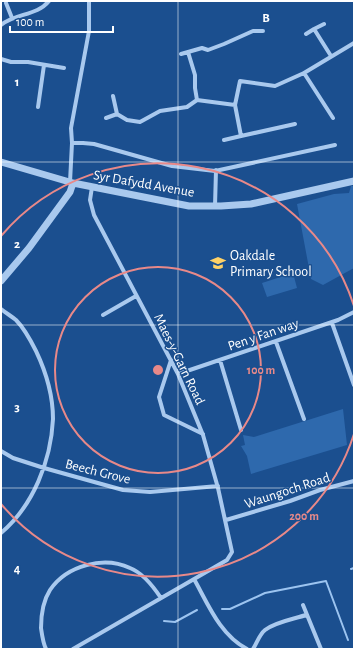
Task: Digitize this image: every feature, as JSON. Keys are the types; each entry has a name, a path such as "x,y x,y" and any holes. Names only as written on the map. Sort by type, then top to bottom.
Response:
{"street":[{"path":"1,26 12,18 44,7 49,1"},
{"path":"1,282 29,248 70,192 72,183 71,128 89,31 89,1"},
{"path":"6,3 12,18"},
{"path":"306,34 324,24"},
{"path":"314,29 331,56"},
{"path":"181,54 202,48 208,50 253,32 263,31"},
{"path":"241,136 235,105 240,80 275,86 304,73 354,43"},
{"path":"188,52 195,75 197,100"},
{"path":"1,59 11,62 28,62 64,68"},
{"path":"38,108 44,65"},
{"path":"304,73 333,118"},
{"path":"113,96 117,114 127,120 140,122 160,111 186,107 197,100 235,105"},
{"path":"106,118 117,114"},
{"path":"224,140 295,124"},
{"path":"72,143 94,144 172,166 216,170 335,145"},
{"name":"Syr Dafydd Avenue","path":"1,162 72,183 178,204 214,206 251,204 354,181"},
{"path":"214,206 216,170"},
{"name":"Maes-y-Garn Road","path":"92,187 90,200 94,215 178,374 203,434 218,486 232,548 230,556 227,560 194,579"},
{"path":"103,315 136,296"},
{"path":"1,309 16,321 28,336 40,359 50,390 53,418 50,442 44,468 35,488 16,519 1,533"},
{"name":"Pen y Fan way","path":"178,374 332,323 354,312"},
{"path":"332,323 354,386"},
{"path":"276,342 304,419"},
{"path":"171,360 159,397 164,415 203,434"},
{"path":"220,360 241,430"},
{"name":"Beech Grove","path":"1,451 13,458 117,489 150,492 218,486"},
{"name":"Waungoch Road","path":"226,520 290,501 320,490 354,481"},
{"path":"46,649 42,633 41,618 44,603 50,590 60,579 73,570 86,565 101,563 117,564 131,568 143,576 160,598"},
{"path":"73,649 194,579 221,626 232,638 247,649"},
{"path":"303,605 306,616 321,649"},
{"path":"253,649 265,630 275,625 306,616"}],"shaded area":[{"path":"351,186 354,186 354,268 323,285 311,279 297,204 334,194 349,193"},
{"path":"293,273 297,288 267,297 262,283"},
{"path":"343,409 347,445 251,474 247,456 241,446 245,445 243,435 254,437"}],"waterway":[{"path":"222,609 230,609 265,593 326,581 348,640"},
{"path":"164,621 175,622 197,610"}],"place":[{"name":"Oakdale Primary School","path":"218,263"}]}
